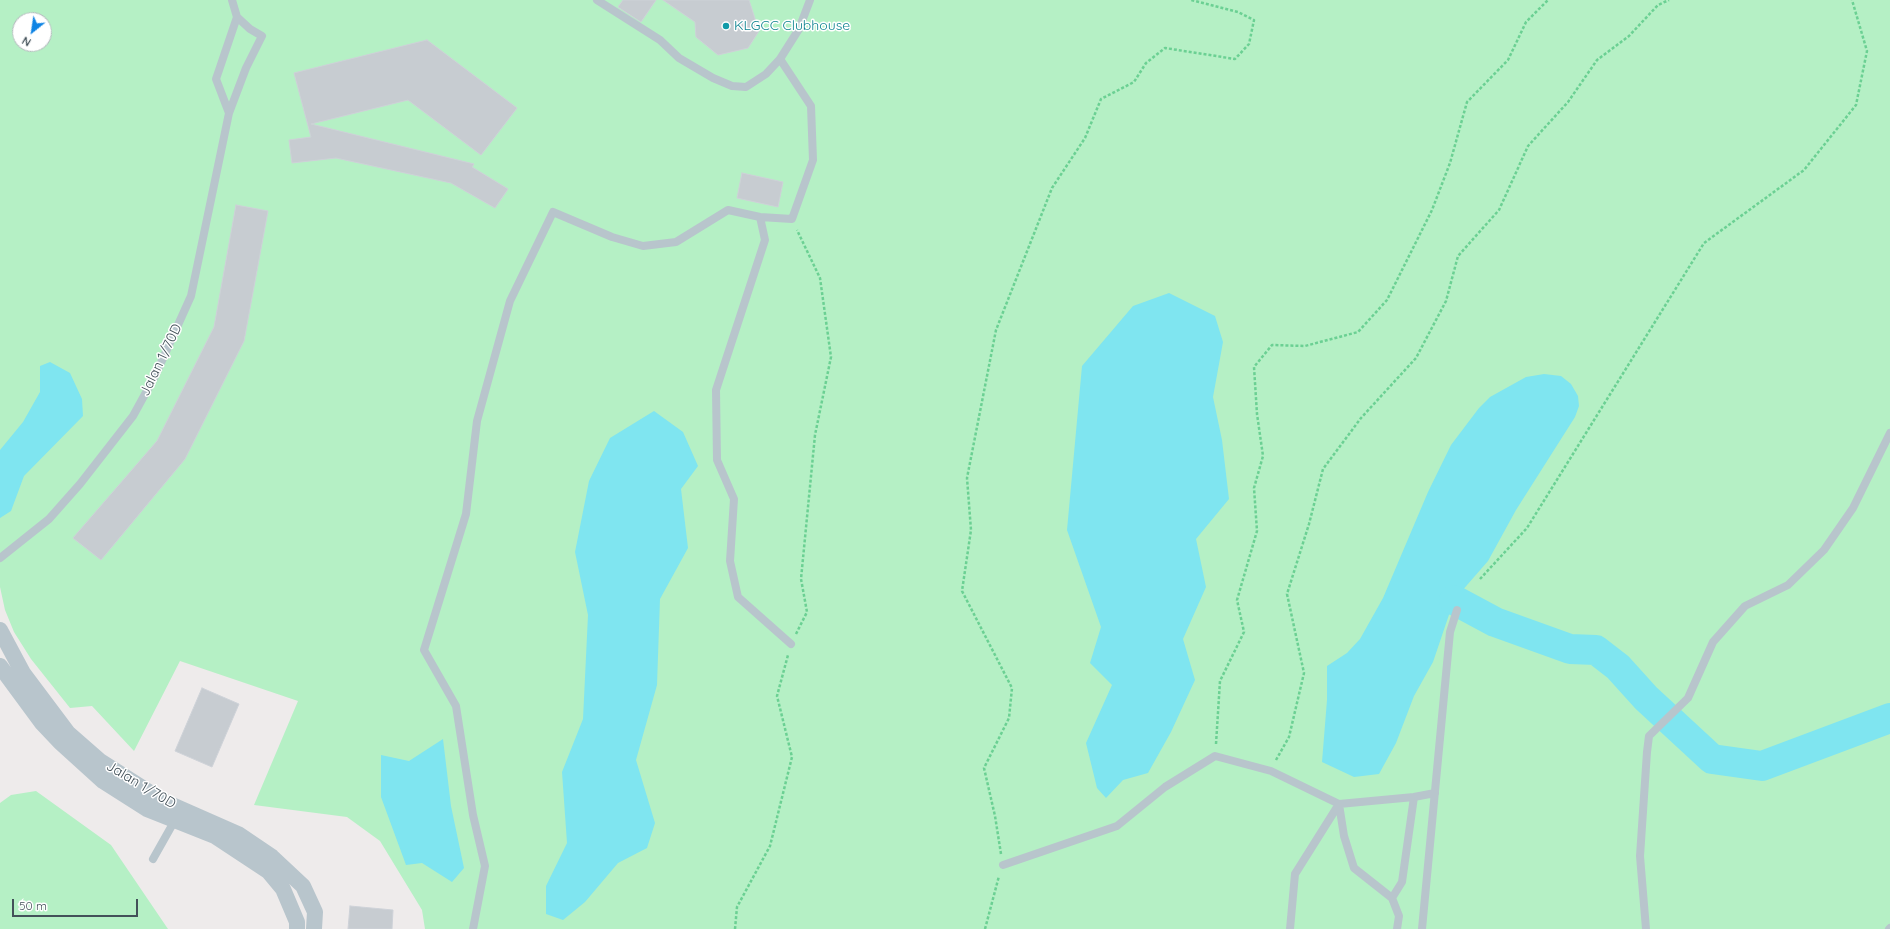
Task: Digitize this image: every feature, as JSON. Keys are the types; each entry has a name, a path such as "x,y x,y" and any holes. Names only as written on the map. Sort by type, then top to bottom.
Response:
{"street":[{"name":"Jalan 1/70D","path":"0,630 22,673 68,733 100,761 163,801 238,834 272,857 303,886 315,912 314,929"},
{"name":"Jalan 1/70D","path":"0,666 42,722 60,742 103,781 147,809 216,836 268,871 284,889 297,922 297,929"}],"lane":[{"path":"229,113 216,79 237,17 232,0"},
{"path":"597,0 660,40 679,58 713,78 732,86 746,87 766,74 780,60 799,29 810,0"},
{"name":"Jalan 1/70D","path":"0,558 49,519 80,484 133,416 155,376 191,296 229,113 246,68 262,36 250,29 237,17"},
{"path":"473,929 485,866 473,815 456,706 424,650 466,514 477,421 510,301 553,212 612,237 643,246 676,242 728,210 760,217 792,219 813,160 811,106 780,60"},
{"path":"760,217 765,240 716,390 717,460 734,499 730,561 738,597 791,644"},
{"path":"1646,929 1640,856 1646,752 1649,736 1688,698 1713,642 1745,606 1788,585 1824,550 1853,508 1890,433"},
{"path":"1422,929 1450,632 1457,610"},
{"path":"1002,865 1117,826 1165,787 1215,756 1271,771 1339,804 1414,797 1435,793"},
{"path":"1392,898 1402,882 1414,797"},
{"path":"1339,804 1344,836 1354,868 1392,898 1399,916 1397,929"},
{"path":"1290,929 1294,874 1339,804"},
{"path":"153,859 175,820"}],"path":[{"path":"985,929 1002,865 995,816 984,768 1009,718 1012,688 962,591 971,530 967,478 996,330 1052,188 1086,138 1102,100 1134,82 1146,63 1164,48 1235,59 1249,44 1254,20 1238,12 1191,0"},
{"path":"1215,756 1220,681 1244,632 1238,600 1257,531 1254,488 1262,456 1257,414 1254,367 1272,345 1305,346 1358,332 1387,300 1432,210 1450,163 1467,102 1508,60 1526,22 1548,0"},
{"path":"1271,771 1289,737 1304,673 1287,594 1309,524 1323,469 1361,418 1416,358 1446,301 1458,256 1499,210 1528,146 1568,102 1597,60 1629,36 1658,5 1669,0"},
{"path":"1480,579 1527,528 1704,243 1804,170 1856,105 1866,51 1852,0"},
{"path":"735,929 737,907 770,846 792,757 777,696 791,644 807,612 801,579 815,436 831,357 820,278 792,219"}],"green space":[{"path":"0,0 1890,0 1890,929 425,929 422,910 380,841 347,817 254,805 298,701 180,661 134,751 92,706 70,708 31,659 14,632 5,610 0,587"},
{"path":"36,791 111,845 168,929 0,929 0,803 11,795"}],"water":[{"path":"1169,293 1215,316 1223,342 1213,397 1222,440 1229,499 1196,539 1206,587 1183,639 1195,680 1171,732 1148,773 1123,780 1106,798 1097,788 1086,743 1112,685 1090,663 1101,627 1067,530 1082,366 1133,306"},
{"path":"50,362 70,373 82,399 83,416 24,476 11,511 0,518 0,450 23,422 40,392 40,366"},
{"path":"1544,374 1561,376 1571,384 1578,396 1579,406 1575,417 1516,510 1488,561 1454,600 1433,662 1414,696 1396,743 1379,774 1354,777 1322,762 1327,700 1327,666 1347,653 1360,639 1383,598 1428,492 1451,445 1479,408 1490,397 1526,377"},
{"path":"654,411 683,432 698,466 681,489 688,548 660,599 657,685 636,760 655,823 647,848 618,863 585,902 563,920 546,914 546,886 567,843 562,772 583,719 588,615 575,552 589,481 610,438"},
{"path":"443,739 451,806 464,868 452,882 422,863 406,865 381,797 381,755 409,761"}],"building":[{"path":"623,0 656,0 641,22 618,7"},
{"name":"KLGCC Clubhouse","path":"663,0 749,0 759,31 748,48 718,55 696,37 695,22"},
{"path":"427,40 517,108 481,155 408,100 311,124 474,164 472,167 508,189 495,208 451,183 336,158 292,163 289,140 311,137 294,73"},
{"path":"742,173 783,182 778,207 737,198"},
{"path":"236,205 268,211 244,341 185,459 101,560 73,538 157,441 214,327"},
{"path":"202,688 239,704 212,767 175,751"},
{"path":"350,906 393,910 392,929 348,929"}],"waterway":[{"path":"1454,600 1495,622 1570,649 1596,650 1618,667 1646,698 1712,759 1762,766 1890,718"}],"place":[{"name":"KLGCC Clubhouse","path":"726,26"}]}
